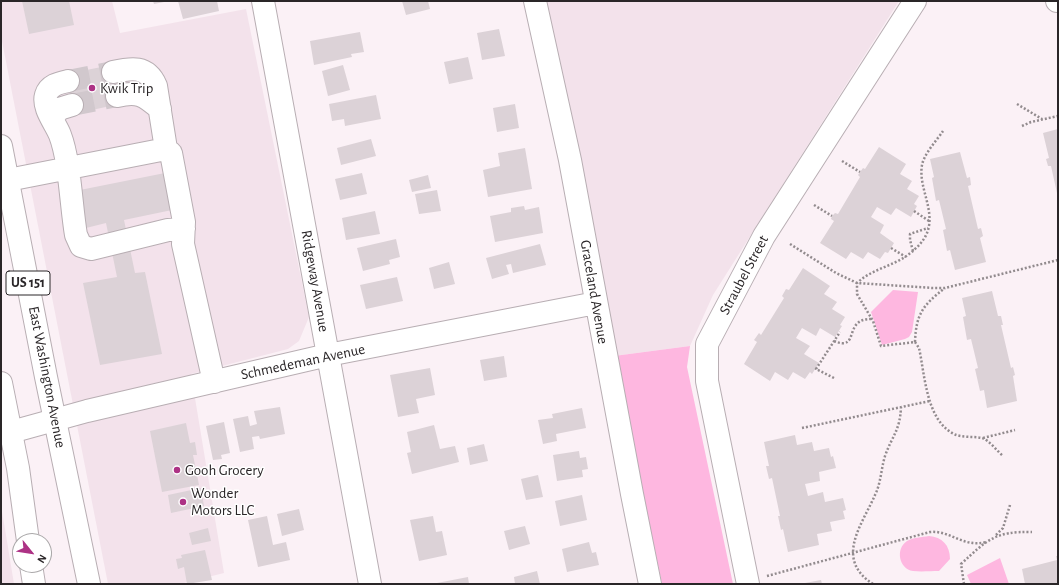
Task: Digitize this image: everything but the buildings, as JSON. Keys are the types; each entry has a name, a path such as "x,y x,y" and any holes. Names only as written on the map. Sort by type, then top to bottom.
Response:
{"street":[{"name":"Ridgeway Avenue","path":"263,1 370,584"},
{"name":"Graceland Avenue","path":"535,1 570,160 650,584"},
{"name":"Straubel Street","path":"757,580 707,381 707,344 764,236 915,1"},
{"path":"113,72 133,68 152,76 156,86 166,149 171,153 184,222 183,244 214,382"},
{"path":"68,81 57,83 50,88 46,96 52,119 60,134 67,169 76,235 81,246 91,249 168,230 184,229"},
{"path":"117,96 137,93 145,97 160,109"},
{"path":"52,119 60,108 72,105"},
{"name":"East Washington Avenue","path":"1,146 89,584"},
{"path":"8,180 166,149"},
{"name":"Schmedeman Avenue","path":"12,432 55,420 328,355 596,303"},
{"path":"1,383 12,432 27,533"},
{"path":"32,573 34,584"}],"path":[{"path":"1016,104 1042,120"},
{"path":"1022,126 1058,116"},
{"path":"857,283 874,272 906,257 924,237 930,221 921,172 923,162 943,131"},
{"path":"842,161 860,172"},
{"path":"814,205 832,216"},
{"path":"914,211 930,221"},
{"path":"913,251 910,234 928,228"},
{"path":"790,244 836,273 857,283 944,288 1058,260"},
{"path":"891,248 906,257"},
{"path":"857,283 857,294 872,319 881,346 916,342"},
{"path":"944,288 925,305 916,323 916,342 919,348 930,401 934,411 942,423 955,434 983,438 1015,430"},
{"path":"834,341 842,344 848,342 852,338 852,330 855,324 864,319 872,319"},
{"path":"834,378 816,369 840,332"},
{"path":"802,428 930,401"},
{"path":"872,584 858,572 855,566 853,552 854,539 876,494 885,456 900,424 901,407"},
{"path":"983,438 1002,456"},
{"path":"964,584 961,564 986,542 996,536 1003,528 1010,505"},
{"path":"757,580 853,552 937,532 969,544 977,545 986,542"},
{"path":"996,536 1018,532 1032,532"}],"shaded area":[{"path":"1,1 112,1 120,33 246,9 309,317 299,341 288,349 191,374 224,573 180,584 108,584 1,36"},
{"path":"546,1 899,1 713,295 690,346 614,356"},
{"path":"893,290 918,292 912,332 909,337 905,339 882,345 871,312"},
{"path":"690,346 687,367 733,584 662,584 614,356"},
{"path":"1,506 14,584 1,584"},
{"path":"929,536 938,538 947,546 950,559 939,571 913,571 904,567 900,558 903,545 912,539"},
{"path":"1000,558 1009,584 971,584 967,575"}],"tunnel":[{"path":"68,81 113,72"},
{"path":"72,105 117,96"}],"place":[{"name":"Kwik Trip","path":"92,88"},
{"name":"Gooh Grocery","path":"177,470"},
{"name":"Wonder Motors LLC","path":"183,502"}]}
